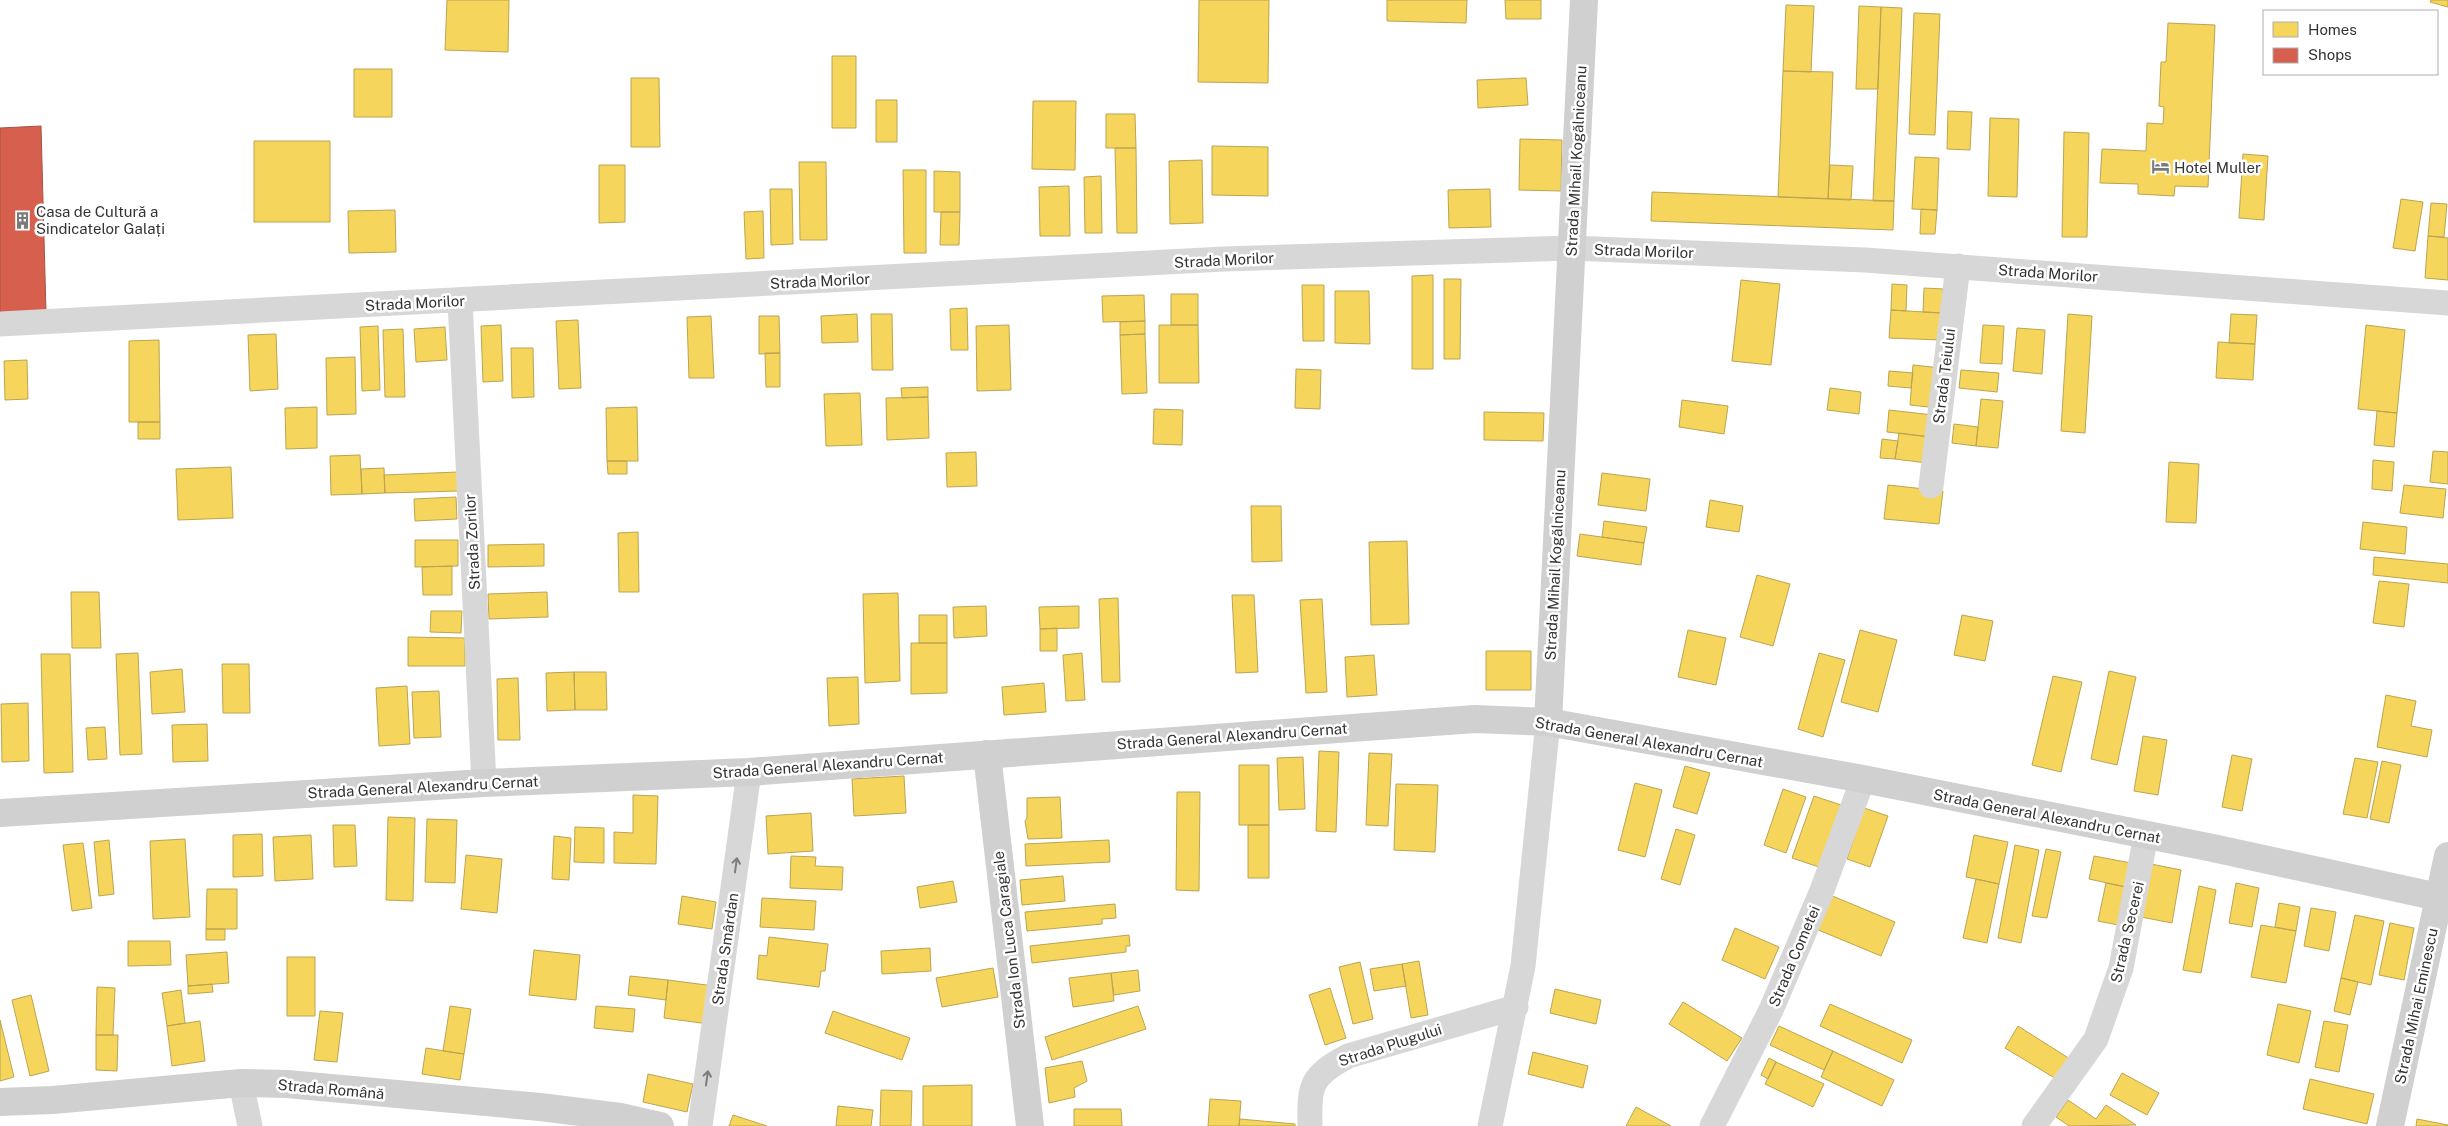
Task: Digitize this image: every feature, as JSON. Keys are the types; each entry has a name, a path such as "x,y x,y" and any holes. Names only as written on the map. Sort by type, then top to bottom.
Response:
{"street":[{"name":"Strada Mihail Kogălniceanu","path":"1490,1126 1523,966 1548,722 1584,0"},
{"name":"Strada Morilor","path":"0,324 1224,259 1572,248 1958,266 2448,303"},
{"name":"Strada Teiului","path":"1931,486 1958,266"},
{"name":"Strada Zorilor","path":"460,301 484,783"},
{"name":"Strada General Alexandru Cernat","path":"0,814 484,783 749,772 1475,719 1548,722 1863,779 2146,835 2444,898"},
{"name":"Strada Ion Luca Caragiale","path":"987,754 1030,1126"},
{"name":"Strada Smârdan","path":"700,1126 749,772"},
{"name":"Strada Cometei","path":"1712,1126 1771,1010 1822,893 1863,779"},
{"name":"Strada Secerei","path":"2034,1126 2096,1039 2121,968 2146,835"},
{"name":"Strada Mihai Eminescu","path":"2390,1126 2444,898 2448,856"},
{"name":"Strada Plugului","path":"1310,1126 1310,1101 1314,1082 1326,1068 1348,1056 1516,1006"},
{"name":"Strada Română","path":"0,1102 53,1100 241,1083 287,1084 540,1107 620,1118 660,1126"},
{"path":"241,1083 250,1126"}],"building: Homes":[{"path":"447,0 509,0 508,52 445,50"},
{"path":"1199,0 1269,0 1268,83 1198,82"},
{"path":"1387,0 1467,0 1466,23 1387,21"},
{"path":"1505,0 1541,0 1541,19 1506,19"},
{"path":"2431,0 2448,0 2448,7 2430,2"},
{"path":"1786,5 1814,6 1811,72 1783,71"},
{"path":"1859,6 1881,7 1878,89 1856,89"},
{"path":"1881,7 1902,8 1894,201 1873,201"},
{"path":"1914,13 1940,14 1935,135 1909,134"},
{"path":"2168,23 2215,25 2208,187 2175,186 2174,196 2138,194 2138,184 2100,183 2102,149 2146,151 2147,123 2163,124 2164,107 2159,106 2161,62 2166,62"},
{"path":"832,56 856,56 856,128 832,128"},
{"path":"354,69 392,69 392,117 354,117"},
{"path":"1783,71 1833,72 1828,199 1778,197"},
{"path":"631,78 659,78 660,147 631,147"},
{"path":"1526,78 1528,105 1478,108 1477,80"},
{"path":"876,100 897,100 897,142 876,142"},
{"path":"1033,101 1076,101 1075,170 1032,169"},
{"path":"1948,111 1972,112 1970,150 1947,149"},
{"path":"1106,114 1135,114 1136,148 1106,148"},
{"path":"1990,118 2019,119 2017,197 1988,196"},
{"path":"2064,132 2089,133 2087,237 2062,237"},
{"path":"1520,139 1562,140 1561,191 1519,190"},
{"path":"254,141 330,141 330,222 254,222"},
{"path":"1212,146 1268,147 1268,196 1212,195"},
{"path":"1115,148 1136,148 1137,233 1117,233"},
{"path":"2243,154 2268,156 2264,220 2239,218"},
{"path":"1915,157 1939,158 1937,210 1912,209"},
{"path":"1202,160 1203,223 1170,224 1169,161"},
{"path":"799,162 826,162 827,240 800,240"},
{"path":"599,165 625,165 625,222 599,223"},
{"path":"1830,165 1853,166 1851,200 1828,199"},
{"path":"903,170 926,170 926,253 904,253"},
{"path":"934,171 960,172 960,212 934,212"},
{"path":"1101,176 1102,233 1085,233 1084,177"},
{"path":"1069,186 1070,236 1040,236 1039,187"},
{"path":"770,189 792,189 793,244 771,245"},
{"path":"1490,189 1491,227 1449,228 1448,190"},
{"path":"1652,192 1894,201 1893,230 1651,221"},
{"path":"2401,199 2423,202 2415,251 2393,248"},
{"path":"2431,203 2447,204 2444,237 2428,236"},
{"path":"1921,209 1937,210 1935,234 1920,234"},
{"path":"395,210 396,252 349,253 348,211"},
{"path":"763,211 764,258 746,259 744,212"},
{"path":"941,212 960,212 959,245 940,245"},
{"path":"2428,236 2448,238 2448,280 2425,278"},
{"path":"1433,275 1433,369 1412,369 1412,276"},
{"path":"1444,279 1461,279 1460,359 1444,359"},
{"path":"1741,280 1780,284 1771,365 1732,361"},
{"path":"1892,284 1907,285 1906,311 1891,310"},
{"path":"1302,285 1324,285 1324,341 1303,341"},
{"path":"1924,288 1943,289 1942,313 1923,312"},
{"path":"1335,291 1369,291 1370,344 1335,343"},
{"path":"1171,294 1198,294 1198,325 1171,325"},
{"path":"1144,295 1145,321 1103,322 1102,296"},
{"path":"967,308 968,350 951,350 950,309"},
{"path":"1891,310 1942,313 1941,340 1889,338"},
{"path":"857,314 858,342 822,343 821,316"},
{"path":"871,314 892,314 893,370 872,370"},
{"path":"2068,314 2092,316 2085,433 2061,431"},
{"path":"2231,314 2257,315 2255,344 2229,343"},
{"path":"711,316 714,378 689,378 687,317"},
{"path":"759,316 779,316 780,353 759,354"},
{"path":"578,320 581,388 559,389 556,321"},
{"path":"1145,321 1145,334 1120,335 1120,322"},
{"path":"501,325 503,381 483,382 481,326"},
{"path":"1009,325 1011,390 977,391 976,326"},
{"path":"1159,325 1198,325 1199,383 1159,383"},
{"path":"1983,325 2004,326 2002,364 1980,363"},
{"path":"2366,325 2405,330 2397,413 2358,409"},
{"path":"378,326 380,390 362,391 360,327"},
{"path":"445,327 447,360 416,362 414,329"},
{"path":"2017,328 2045,330 2042,374 2013,371"},
{"path":"403,329 405,397 385,397 383,330"},
{"path":"276,334 278,389 250,391 248,335"},
{"path":"1145,334 1147,393 1122,394 1120,335"},
{"path":"159,340 160,422 129,422 129,341"},
{"path":"2218,342 2255,344 2253,380 2216,378"},
{"path":"511,348 533,348 534,397 512,398"},
{"path":"765,353 780,353 780,387 766,387"},
{"path":"355,357 356,414 327,415 326,358"},
{"path":"27,360 28,399 5,400 4,361"},
{"path":"1913,365 1941,368 1938,408 1910,405"},
{"path":"1296,369 1321,370 1320,409 1295,408"},
{"path":"1961,370 1999,373 1997,392 1959,388"},
{"path":"1889,371 1913,373 1911,388 1888,386"},
{"path":"928,387 928,397 902,398 901,388"},
{"path":"1830,388 1861,392 1859,414 1827,410"},
{"path":"860,393 862,445 826,446 824,394"},
{"path":"928,397 929,438 887,440 886,398"},
{"path":"1981,399 2003,401 1998,448 1976,446"},
{"path":"1682,400 1728,406 1724,434 1679,427"},
{"path":"317,407 317,448 286,449 285,408"},
{"path":"637,407 638,461 607,461 606,408"},
{"path":"1154,409 1183,410 1182,445 1153,444"},
{"path":"1889,410 1933,415 1930,437 1887,432"},
{"path":"2377,411 2397,413 2394,447 2374,445"},
{"path":"1484,412 1544,413 1543,441 1484,440"},
{"path":"138,422 160,422 160,439 138,439"},
{"path":"1954,424 1978,427 1976,446 1952,443"},
{"path":"1899,433 1930,437 1927,463 1895,459"},
{"path":"1882,439 1898,441 1895,459 1880,458"},
{"path":"2433,451 2448,452 2448,484 2430,482"},
{"path":"976,452 977,486 947,487 946,453"},
{"path":"360,455 362,494 331,495 330,456"},
{"path":"2373,460 2394,462 2392,491 2372,489"},
{"path":"607,461 627,461 627,474 608,474"},
{"path":"2169,462 2199,464 2196,523 2166,522"},
{"path":"231,467 233,518 178,520 176,469"},
{"path":"384,468 385,493 362,494 361,469"},
{"path":"458,472 458,491 385,493 384,475"},
{"path":"1602,473 1650,479 1646,511 1598,505"},
{"path":"1888,485 1943,491 1939,524 1884,519"},
{"path":"2404,485 2446,489 2443,518 2400,513"},
{"path":"456,497 457,519 415,521 414,499"},
{"path":"1710,500 1743,506 1739,532 1706,527"},
{"path":"1251,506 1281,506 1282,561 1252,562"},
{"path":"1604,521 1647,527 1644,543 1602,537"},
{"path":"2363,522 2407,527 2405,554 2360,549"},
{"path":"638,532 639,592 619,592 618,533"},
{"path":"1580,534 1644,543 1641,565 1577,556"},
{"path":"415,540 458,540 458,566 415,567"},
{"path":"1407,541 1409,624 1371,625 1369,542"},
{"path":"544,544 544,566 488,567 488,545"},
{"path":"2374,557 2448,564 2448,583 2373,575"},
{"path":"452,566 452,595 423,595 422,567"},
{"path":"1757,575 1790,584 1773,646 1740,637"},
{"path":"2379,581 2409,584 2404,627 2373,623"},
{"path":"71,592 99,592 101,648 72,648"},
{"path":"547,592 548,617 489,619 488,594"},
{"path":"898,593 900,681 865,683 863,594"},
{"path":"1232,595 1254,595 1258,672 1236,673"},
{"path":"1118,598 1120,682 1102,682 1099,599"},
{"path":"1322,599 1327,692 1306,693 1300,600"},
{"path":"986,606 987,636 954,638 953,607"},
{"path":"1079,606 1079,628 1040,629 1039,607"},
{"path":"431,611 462,611 461,633 430,632"},
{"path":"919,615 947,615 947,643 919,643"},
{"path":"1962,615 1993,621 1985,661 1954,655"},
{"path":"1057,628 1057,651 1040,651 1040,629"},
{"path":"1688,630 1726,638 1716,685 1678,677"},
{"path":"1860,630 1897,640 1878,712 1841,702"},
{"path":"408,637 465,638 465,666 408,666"},
{"path":"911,643 947,643 947,693 911,694"},
{"path":"1486,651 1531,651 1531,690 1486,690"},
{"path":"138,653 142,754 120,755 116,654"},
{"path":"1082,653 1085,700 1066,701 1063,655"},
{"path":"1819,653 1845,660 1823,737 1798,729"},
{"path":"41,654 70,654 73,772 44,773"},
{"path":"1374,655 1377,695 1347,697 1345,657"},
{"path":"222,664 249,664 250,713 223,713"},
{"path":"182,669 185,712 152,714 150,672"},
{"path":"2109,671 2136,677 2117,765 2091,759"},
{"path":"574,672 575,710 547,711 546,673"},
{"path":"574,672 606,672 607,710 575,710"},
{"path":"2053,676 2082,682 2061,772 2032,765"},
{"path":"858,677 859,724 829,726 827,678"},
{"path":"518,678 520,740 498,740 497,679"},
{"path":"1044,683 1046,712 1004,715 1002,687"},
{"path":"407,686 410,744 379,746 376,688"},
{"path":"439,691 441,737 414,738 412,692"},
{"path":"2386,695 2416,701 2411,726 2432,730 2427,757 2377,747"},
{"path":"28,703 29,761 2,762 1,704"},
{"path":"207,724 208,761 173,762 172,725"},
{"path":"105,727 107,759 88,760 86,728"},
{"path":"2143,736 2167,740 2158,795 2134,791"},
{"path":"1319,751 1339,752 1336,832 1316,831"},
{"path":"1369,753 1392,754 1388,826 1366,825"},
{"path":"2232,755 2252,759 2242,811 2222,807"},
{"path":"1303,757 1305,809 1279,810 1277,758"},
{"path":"2355,758 2378,762 2367,818 2343,814"},
{"path":"2382,761 2401,765 2389,823 2370,819"},
{"path":"1239,765 1269,765 1269,825 1239,825"},
{"path":"1685,766 1710,773 1697,814 1673,807"},
{"path":"904,776 906,813 854,816 852,779"},
{"path":"1635,783 1662,790 1645,857 1618,850"},
{"path":"1396,784 1438,785 1435,852 1394,850"},
{"path":"1783,789 1806,797 1786,853 1764,845"},
{"path":"1177,792 1200,792 1199,891 1176,890"},
{"path":"633,795 658,796 656,864 614,863 614,832 633,833"},
{"path":"1814,796 1841,805 1819,867 1792,858"},
{"path":"1060,797 1062,838 1028,839 1025,821 1027,818 1027,798"},
{"path":"1864,808 1888,816 1870,867 1847,859"},
{"path":"811,813 813,851 768,854 766,816"},
{"path":"388,817 415,818 413,901 386,900"},
{"path":"427,819 457,820 455,883 425,882"},
{"path":"333,825 355,825 357,866 334,867"},
{"path":"1248,825 1269,825 1269,878 1248,878"},
{"path":"575,827 604,828 604,863 574,862"},
{"path":"1676,829 1695,835 1680,885 1661,879"},
{"path":"262,834 263,876 233,877 233,835"},
{"path":"311,835 313,879 275,881 273,837"},
{"path":"1974,835 2008,842 1999,884 1966,877"},
{"path":"554,836 571,838 569,880 552,879"},
{"path":"185,839 190,917 153,919 150,841"},
{"path":"109,840 114,894 99,896 94,842"},
{"path":"1109,840 1110,862 1026,866 1025,844"},
{"path":"83,843 92,908 72,911 63,845"},
{"path":"2015,845 2039,850 2021,943 1998,938"},
{"path":"2046,849 2061,852 2047,918 2032,916"},
{"path":"466,855 502,859 497,913 461,909"},
{"path":"791,856 816,857 815,866 843,867 842,890 790,888"},
{"path":"2094,856 2131,863 2126,887 2089,879"},
{"path":"2151,864 2181,870 2172,923 2141,917"},
{"path":"1063,876 1065,901 1022,905 1020,880"},
{"path":"1976,879 1999,884 1987,943 1963,938"},
{"path":"953,881 957,902 920,908 917,887"},
{"path":"2106,883 2126,887 2118,925 2098,921"},
{"path":"2236,883 2259,888 2252,927 2229,923"},
{"path":"2199,886 2216,890 2201,973 2183,970"},
{"path":"207,889 237,889 237,929 206,929"},
{"path":"1830,895 1895,922 1881,956 1816,929"},
{"path":"682,896 716,902 712,929 678,924"},
{"path":"762,898 816,901 814,930 760,927"},
{"path":"2279,903 2300,907 2296,931 2275,927"},
{"path":"1115,904 1116,918 1102,919 1102,924 1027,931 1025,912"},
{"path":"2311,908 2336,912 2329,951 2304,946"},
{"path":"2355,915 2384,921 2371,985 2341,978"},
{"path":"2390,923 2414,928 2404,980 2379,975"},
{"path":"2261,925 2296,931 2286,983 2251,977"},
{"path":"1735,928 1779,947 1765,979 1722,960"},
{"path":"206,929 225,929 225,940 206,940"},
{"path":"1129,935 1130,946 1126,946 1126,952 1032,963 1030,946"},
{"path":"769,937 828,944 825,971 821,971 819,987 757,979 759,955 767,956"},
{"path":"128,941 170,941 171,965 128,966"},
{"path":"930,948 931,971 882,974 881,951"},
{"path":"534,950 580,955 576,1000 529,995"},
{"path":"227,952 229,983 188,986 186,955"},
{"path":"287,957 315,957 315,1016 287,1016"},
{"path":"1419,961 1428,1015 1411,1018 1402,964"},
{"path":"1360,962 1373,1019 1353,1024 1339,967"},
{"path":"1402,964 1406,986 1374,991 1370,969"},
{"path":"993,968 998,997 942,1007 936,978"},
{"path":"1138,970 1140,991 1114,995 1111,973"},
{"path":"1111,973 1114,1001 1073,1007 1069,978"},
{"path":"630,976 668,980 666,1000 628,995"},
{"path":"2341,978 2358,982 2350,1015 2334,1011"},
{"path":"668,980 714,986 709,1024 664,1018"},
{"path":"212,984 213,992 188,994 188,986"},
{"path":"97,987 115,988 113,1035 96,1035"},
{"path":"1330,988 1346,1038 1325,1045 1309,995"},
{"path":"1555,989 1601,1000 1596,1024 1550,1013"},
{"path":"181,990 185,1023 167,1026 162,993"},
{"path":"31,995 49,1071 30,1076 12,1000"},
{"path":"1683,1002 1742,1038 1727,1061 1669,1024"},
{"path":"1830,1004 1912,1040 1902,1063 1820,1026"},
{"path":"2278,1004 2311,1011 2299,1063 2267,1055"},
{"path":"450,1006 471,1009 464,1054 443,1051"},
{"path":"596,1006 635,1009 633,1032 594,1028"},
{"path":"1138,1006 1146,1029 1052,1060 1045,1037"},
{"path":"320,1011 343,1013 337,1062 314,1060"},
{"path":"833,1011 910,1038 902,1060 825,1033"},
{"path":"0,1020 14,1077 0,1081"},
{"path":"200,1021 205,1061 172,1066 167,1026"},
{"path":"2324,1021 2348,1025 2339,1072 2315,1067"},
{"path":"1779,1026 1833,1051 1824,1070 1770,1045"},
{"path":"2018,1026 2070,1059 2058,1080 2005,1048"},
{"path":"96,1035 118,1035 117,1071 96,1070"},
{"path":"426,1048 464,1054 460,1080 422,1074"},
{"path":"1833,1051 1894,1080 1882,1106 1821,1077"},
{"path":"1533,1052 1588,1066 1583,1088 1528,1074"},
{"path":"1769,1058 1776,1062 1768,1079 1761,1075"},
{"path":"1082,1061 1087,1081 1074,1088 1075,1097 1049,1103 1045,1068"},
{"path":"1776,1062 1824,1084 1813,1107 1765,1084"},
{"path":"2122,1073 2159,1093 2147,1115 2110,1095"},
{"path":"648,1074 693,1084 687,1112 643,1102"},
{"path":"2310,1079 2374,1094 2367,1124 2303,1109"},
{"path":"972,1085 972,1126 923,1126 923,1086"},
{"path":"881,1090 912,1091 911,1126 880,1126"},
{"path":"1210,1099 1241,1101 1239,1126 1208,1126"},
{"path":"2068,1100 2096,1119 2106,1105 2136,1125 2069,1126 2056,1117"},
{"path":"838,1106 873,1110 871,1126 836,1126"},
{"path":"1636,1107 1671,1126 1626,1126"},
{"path":"1074,1109 1121,1109 1122,1126 1074,1126"},
{"path":"733,1115 767,1126 729,1126"},
{"path":"1240,1119 1295,1124 1295,1126 1239,1126"},
{"path":"2417,1119 2448,1125 2448,1126 2416,1126"}],"building: Shops":[{"name":"Casa de Cultură a Sindicatelor Galați","path":"41,126 46,313 0,313 0,128"}],"place":[{"name":"Hotel Muller","path":"2160,167"},
{"name":"Casa de Cultură a Sindicatelor Galați","path":"22,220"}]}
